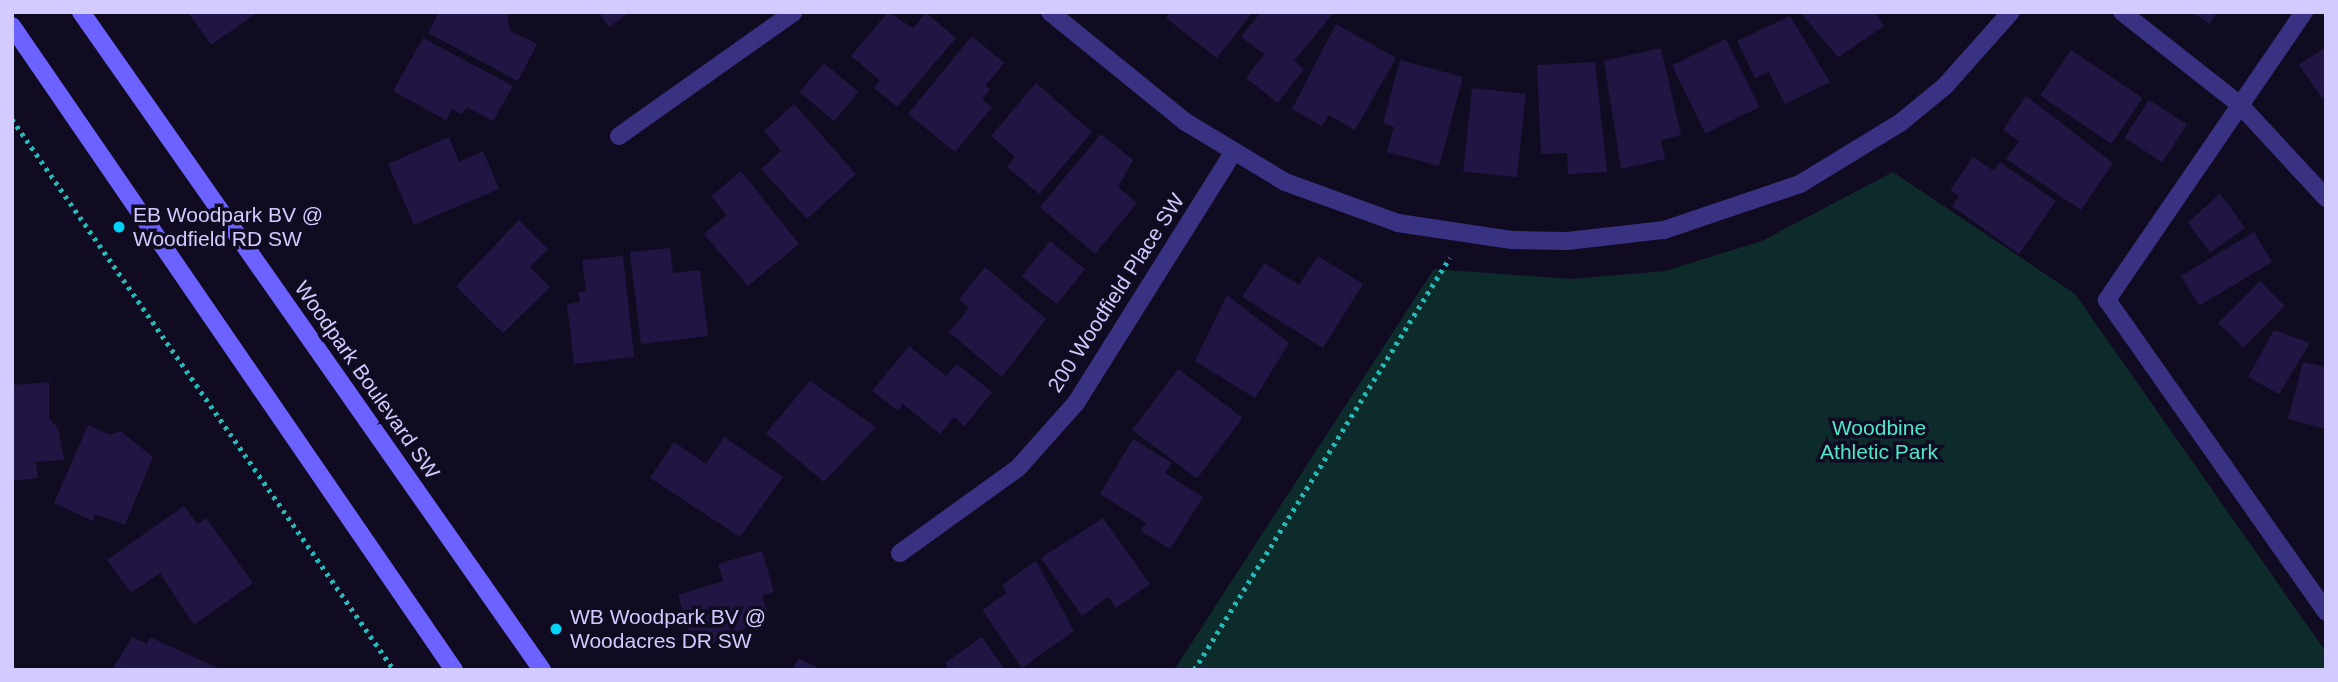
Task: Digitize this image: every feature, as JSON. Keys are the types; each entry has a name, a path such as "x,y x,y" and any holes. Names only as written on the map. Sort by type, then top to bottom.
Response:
{"street":[{"name":"Woodpark Boulevard SW","path":"81,12 542,670"},
{"path":"619,136 794,12"},
{"path":"1050,12 1232,154 1341,205 1458,234 1512,240 1622,237 1747,206 1831,167 1900,123 1953,78 2011,12"},
{"path":"2122,12 2240,105 2326,198"},
{"path":"2304,12 2107,300 2326,612"},
{"path":"12,26 454,670"},
{"name":"200 Woodfield Place SW","path":"900,553 1018,468 1076,402 1232,154"}],"path":[{"path":"12,119 394,670"},
{"path":"1194,670 1443,277 1458,234"}],"green space":[{"name":"Woodbine Athletic Park","path":"1893,172 2075,294 2326,652 2326,670 1174,670 1434,269 1571,279 1665,271 1762,241"}],"building":[{"path":"188,12 258,12 211,45"},
{"path":"439,12 507,12 510,31 537,44 518,81 428,33"},
{"path":"599,12 630,12 609,27"},
{"path":"888,12 913,28 926,13 956,38 897,107 874,88 880,80 851,56"},
{"path":"1171,12 1253,12 1217,58 1166,18"},
{"path":"1261,12 1334,12 1294,61 1304,69 1278,103 1246,78 1264,54 1241,37"},
{"path":"1800,12 1875,12 1884,26 1838,57"},
{"path":"2192,12 2217,12 2209,24"},
{"path":"1790,16 1830,82 1785,104 1769,72 1755,78 1737,41"},
{"path":"1336,24 1396,58 1355,130 1329,115 1322,126 1292,109"},
{"path":"972,36 1004,63 985,86 990,89 982,99 992,107 955,152 908,114"},
{"path":"423,38 513,86 493,121 467,107 462,114 452,109 446,120 393,91"},
{"path":"1726,39 1759,107 1705,134 1672,65"},
{"path":"2326,47 2326,96 2322,98 2299,65"},
{"path":"1661,48 1681,135 1661,140 1665,159 1621,169 1604,61"},
{"path":"2071,50 2142,98 2112,144 2040,96"},
{"path":"1400,60 1463,77 1439,166 1387,152 1394,127 1383,123"},
{"path":"1595,62 1607,172 1568,174 1567,153 1541,154 1537,65"},
{"path":"824,63 858,92 834,121 800,92"},
{"path":"1036,83 1092,132 1039,194 1007,167 1015,157 991,136"},
{"path":"1472,88 1526,94 1517,177 1463,172"},
{"path":"2026,96 2113,163 2081,210 2006,159 2019,141 2003,130"},
{"path":"2149,100 2187,125 2162,162 2124,138"},
{"path":"794,104 856,174 807,219 761,169 781,151 764,131"},
{"path":"1101,134 1133,160 1118,187 1137,203 1095,254 1040,207"},
{"path":"449,137 459,162 483,151 499,189 414,225 388,164"},
{"path":"1973,157 1994,171 2000,162 2056,201 2019,254 1952,206 1959,196 1950,190"},
{"path":"741,171 799,244 748,286 704,234 727,215 711,196"},
{"path":"2220,193 2245,228 2210,253 2188,223"},
{"path":"519,220 548,249 530,267 550,287 503,333 456,286"},
{"path":"2254,232 2272,262 2199,306 2181,276"},
{"path":"1050,241 1085,269 1057,304 1022,276"},
{"path":"670,248 673,273 700,270 708,336 641,344 630,252"},
{"path":"623,256 634,357 574,364 567,304 580,302 578,292 586,291 582,260"},
{"path":"1318,256 1363,284 1323,348 1242,297 1264,263 1299,285"},
{"path":"985,267 1046,319 1002,377 949,332 969,308 959,299"},
{"path":"2260,281 2285,306 2243,347 2218,323"},
{"path":"1227,295 1289,343 1255,398 1195,361"},
{"path":"2274,330 2310,343 2279,394 2248,377"},
{"path":"909,346 946,376 957,364 992,392 965,426 954,417 940,434 903,404 898,411 872,391"},
{"path":"2303,362 2326,367 2326,429 2288,419"},
{"path":"1178,369 1243,418 1197,478 1132,430"},
{"path":"810,381 876,427 824,482 766,433"},
{"path":"49,382 49,419 58,428 64,460 36,462 38,478 12,481 12,385"},
{"path":"88,425 110,435 120,431 153,457 125,525 95,514 93,521 54,503"},
{"path":"724,437 783,477 740,537 650,478 674,442 706,464"},
{"path":"1133,439 1172,463 1165,473 1203,497 1170,549 1141,531 1146,523 1100,494"},
{"path":"184,506 197,524 206,518 253,583 194,625 160,573 131,593 107,560"},
{"path":"1103,518 1150,584 1116,608 1108,597 1082,616 1041,558"},
{"path":"762,551 774,592 762,595 769,618 695,651 678,595 723,581 718,564"},
{"path":"1036,561 1074,631 1022,668 982,610 1007,593 1002,585"},
{"path":"132,637 147,644 150,637 222,670 112,670"},
{"path":"982,637 1005,670 949,670 945,663"},
{"path":"799,658 821,670 792,670"}],"place":[{"name":"EB Woodpark BV @ Woodfield RD SW","path":"119,227"},
{"name":"WB Woodpark BV @ Woodacres DR SW","path":"556,629"}]}
